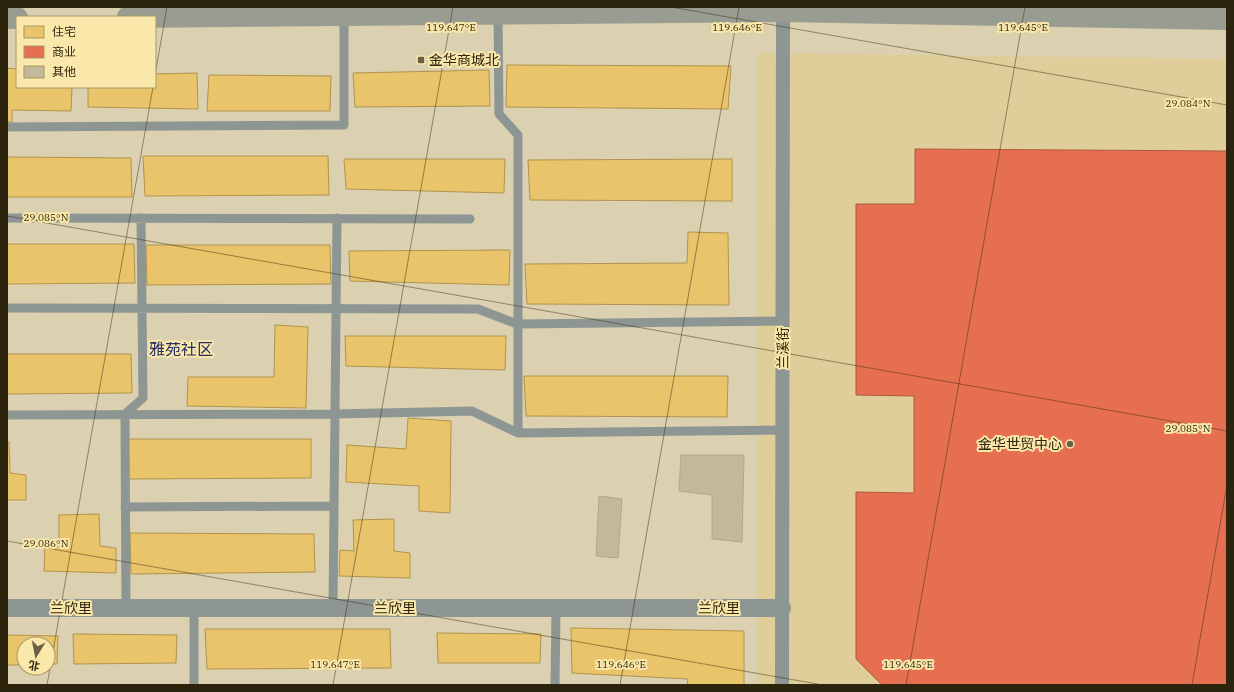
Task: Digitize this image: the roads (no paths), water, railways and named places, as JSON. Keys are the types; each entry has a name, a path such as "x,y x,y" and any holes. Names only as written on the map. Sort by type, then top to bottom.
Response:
{"main road":[{"path":"156,17 783,11 1227,19"}],"street":[{"name":"兰溪街","path":"782,685 783,11"},
{"name":"兰欣里","path":"7,608 782,608"}],"lane":[{"path":"498,14 499,114 518,135 518,433"},
{"path":"7,127 344,125 344,15"},
{"path":"7,218 470,219"},
{"path":"126,608 125,414 143,398 141,218"},
{"path":"333,607 337,218"},
{"path":"7,308 478,309 517,324 783,321"},
{"path":"7,414 335,414 472,411 518,433 782,430"},
{"path":"125,507 334,506"},
{"path":"194,608 194,685"},
{"path":"555,685 556,608"}],"place":[{"name":"金华商城北","path":"421,60"},
{"name":"金华世贸中心","path":"1070,444"}],"district":[{"name":"雅苑社区","path":"181,349"}]}
